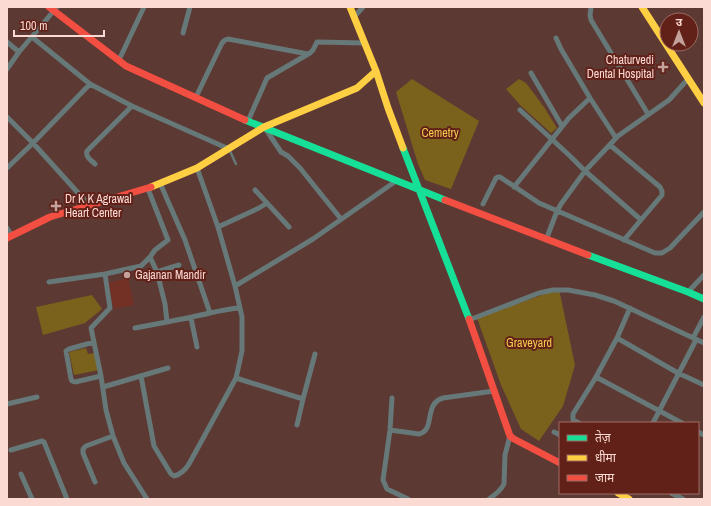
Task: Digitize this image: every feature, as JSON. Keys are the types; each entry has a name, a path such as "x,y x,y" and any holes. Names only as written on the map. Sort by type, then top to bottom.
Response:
{"street":[{"path":"119,60 144,7"},
{"path":"183,33 190,7"},
{"path":"350,7 376,71 388,108 510,436 505,455 504,484 497,493 489,499"},
{"path":"354,17 363,7"},
{"path":"591,7 591,20 648,114"},
{"path":"642,7 704,103"},
{"path":"7,69 53,8 126,66 248,121 546,240 704,298"},
{"path":"32,37 90,84 132,106 229,149"},
{"path":"556,38 590,98 616,138"},
{"path":"196,97 222,43 226,39 308,54"},
{"path":"7,42 19,52"},
{"path":"248,121 267,78 308,54 312,51 315,44 318,42 364,43"},
{"path":"7,228 10,237 50,217 147,188 197,168 264,127 357,88 376,71"},
{"path":"531,72 562,126"},
{"path":"546,240 557,211 585,171 616,138 669,100 688,79"},
{"path":"7,168 90,84"},
{"path":"514,187 562,126 590,98"},
{"path":"95,164 87,157 87,151 132,106"},
{"path":"520,110 585,171 640,219"},
{"path":"7,117 33,143 89,205"},
{"path":"264,127 280,152 288,156 300,168 341,219"},
{"path":"610,145 660,187 662,191 662,195 640,219 624,240"},
{"path":"141,376 154,446 172,474 177,476 185,470 189,464 236,378 242,351 242,317 235,286 218,227 197,168"},
{"path":"483,204 497,178 500,177 538,203 655,254 662,253 670,248 704,212"},
{"path":"235,286 313,239 396,181"},
{"path":"160,183 185,240 210,313"},
{"path":"49,282 105,274 141,266 155,250 168,240 147,188"},
{"path":"255,190 289,227"},
{"path":"218,227 267,203"},
{"path":"150,257 157,272 165,304 167,322"},
{"path":"157,272 180,265"},
{"path":"105,274 110,308 91,328 106,410 113,436 124,463 147,499"},
{"path":"688,292 704,275"},
{"path":"468,320 539,293 568,290 595,295 614,301 704,343"},
{"path":"135,328 191,318 233,308 240,308"},
{"path":"577,422 573,420 572,416 596,377 617,338 630,308"},
{"path":"654,422 704,317"},
{"path":"191,318 197,347"},
{"path":"617,338 678,373 704,385"},
{"path":"94,342 66,351 71,379 72,382 75,382 101,376"},
{"path":"298,425 315,354"},
{"path":"102,387 168,368"},
{"path":"596,377 680,422"},
{"path":"236,378 303,399"},
{"path":"390,430 421,434 426,430 431,411 436,401 444,398 494,391"},
{"path":"7,404 37,397"},
{"path":"392,398 390,430 383,480 385,487 408,499"},
{"path":"554,432 559,434"},
{"path":"95,482 83,449 86,446 113,436"},
{"path":"510,436 559,462"},
{"path":"11,450 37,442 44,442 67,499"},
{"path":"22,474 32,499"},
{"path":"620,494 629,499"},
{"path":"674,494 683,499"}],"lane":[{"path":"229,149 236,164"}],"shaded area":[{"path":"128,278 134,305 114,309 108,283"}],"green space":[{"name":"Cemetry","path":"412,79 479,121 451,189 425,180 418,164 396,92"},
{"path":"519,79 526,83 544,107 557,128 551,133 520,105 506,89"},
{"name":"Graveyard","path":"559,289 575,365 563,406 539,441 521,429 501,385 477,318"},
{"path":"92,295 102,309 85,323 43,335 36,307"},
{"path":"86,348 88,354 95,353 99,370 74,375 69,352"}],"traffic: fast":[{"path":"245,120 445,200"},
{"path":"403,148 469,319"},
{"path":"588,255 704,299"}],"traffic: slow":[{"path":"350,7 376,71 403,148"},
{"path":"642,7 704,103"},
{"path":"151,187 197,168 264,127 357,88 376,71"},
{"path":"620,494 629,499"}],"traffic: jam":[{"path":"49,7 126,66 245,120"},
{"path":"7,238 50,217 151,187"},
{"path":"445,200 588,255"},
{"path":"469,319 510,436 559,462"}],"place":[{"name":"Chaturvedi Dental Hospital","path":"663,67"},
{"name":"Dr K K Agrawal Heart Center","path":"56,206"},
{"name":"Gajanan Mandir","path":"127,275"}]}
